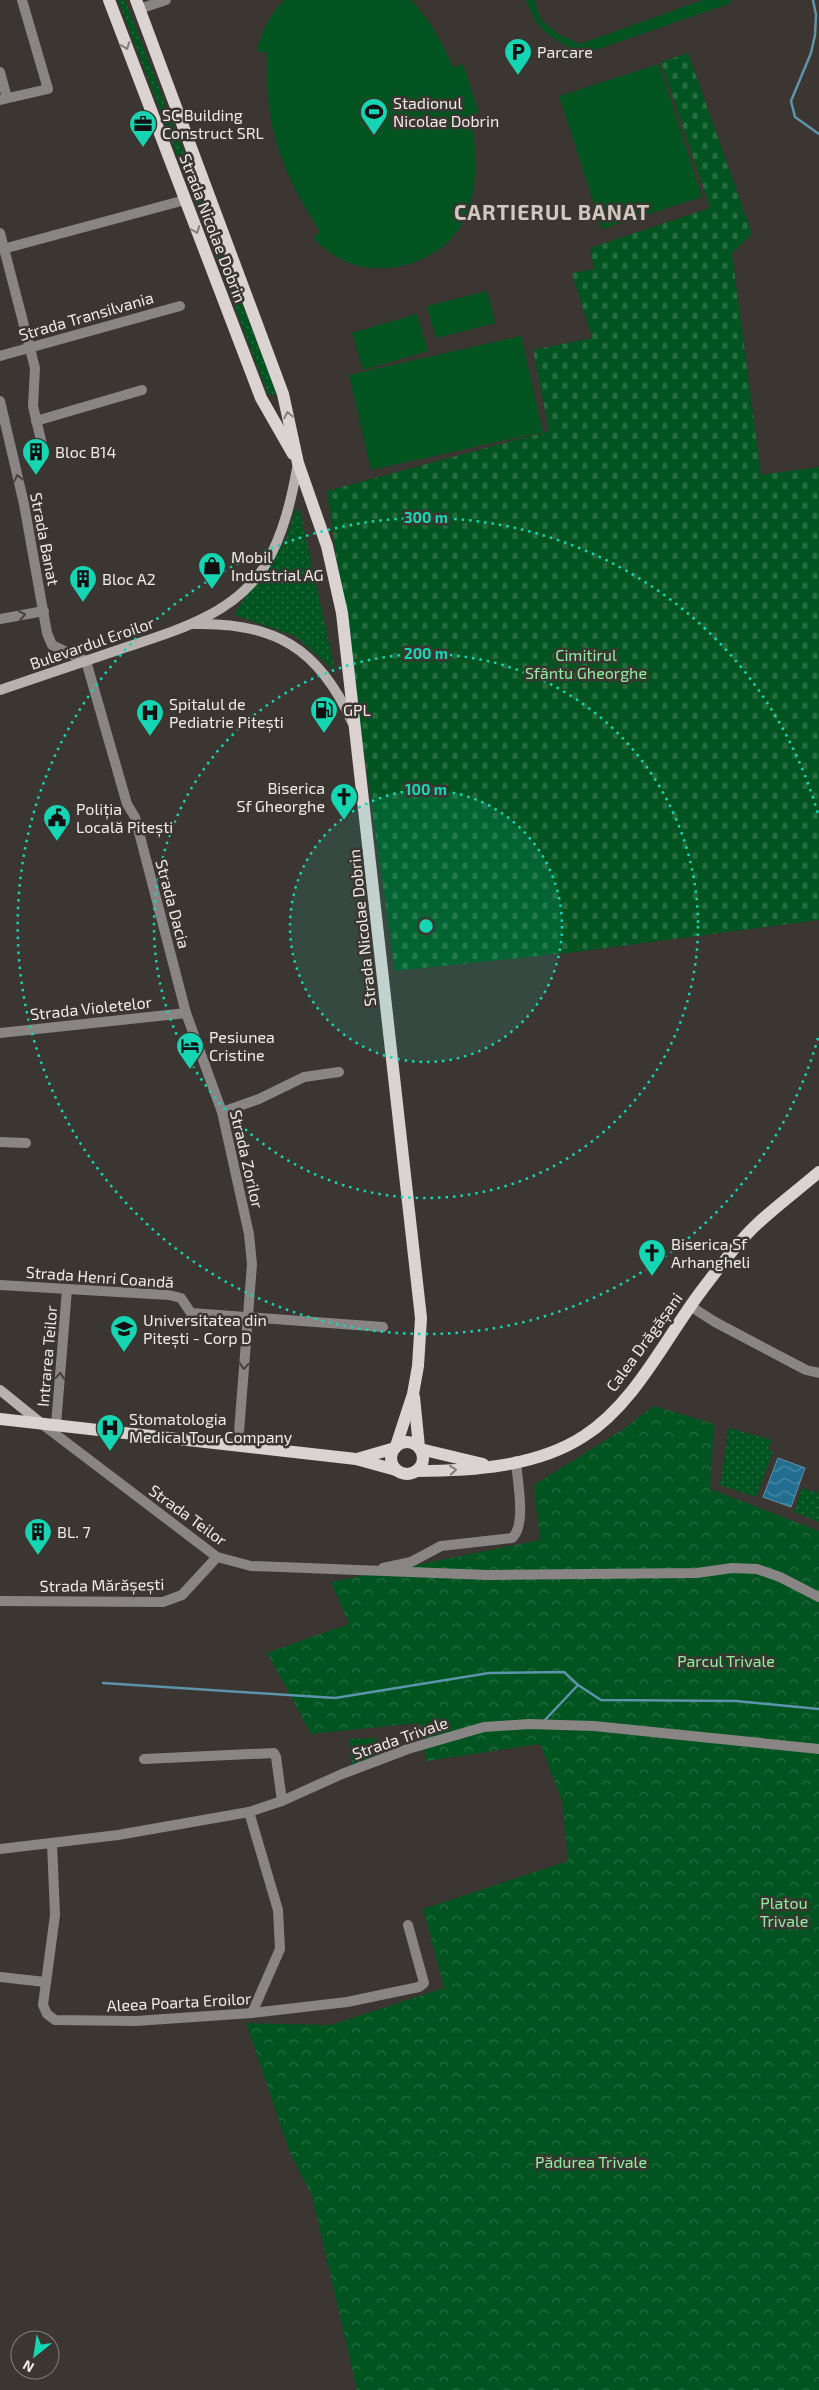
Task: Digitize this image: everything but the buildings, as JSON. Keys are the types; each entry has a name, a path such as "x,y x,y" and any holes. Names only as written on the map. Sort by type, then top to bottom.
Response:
{"main road":[{"name":"Strada Nicolae Dobrin","path":"109,0 261,398 298,463"},
{"name":"Strada Nicolae Dobrin","path":"137,5 283,394 298,463 327,546 342,613 421,1318 421,1342 413,1394 396,1447"},
{"path":"261,398 270,402 278,399 283,394"},
{"name":"Calea Drăgășani","path":"416,1471 450,1471 516,1461 568,1445 601,1424 629,1394 690,1306 727,1257 755,1226 819,1172"},
{"name":"Strada Nicolae Dobrin","path":"413,1394 420,1448"},
{"path":"0,1419 356,1459 406,1474 416,1471 422,1464 420,1448 405,1442 396,1447 356,1459"},
{"path":"396,1447 391,1462 396,1470"},
{"name":"Calea Drăgășani","path":"420,1448 490,1466"}],"street":[{"path":"0,72 4,99 48,90 22,0"},
{"path":"137,5 166,0"},
{"path":"3,249 184,200"},
{"path":"0,233 28,348 35,368 33,406 43,449"},
{"name":"Strada Transilvania","path":"0,356 180,306"},
{"path":"36,421 142,390"},
{"name":"Strada Banat","path":"0,401 24,504 47,633 52,645 61,652 86,661"},
{"name":"Bulevardul Eroilor","path":"0,690 194,624 237,596 250,584 265,564 287,512 298,463"},
{"path":"0,619 44,612"},
{"name":"Bulevardul Eroilor","path":"194,624 227,623 244,626 289,644 304,654 325,674 342,698 355,728"},
{"name":"Strada Dacia","path":"86,661 126,804 135,817 186,1013"},
{"name":"Strada Violetelor","path":"0,1033 186,1013"},
{"name":"Strada Zorilor","path":"186,1013 222,1112 250,1241 252,1264 238,1446"},
{"path":"222,1112 259,1099 304,1077 339,1072"},
{"path":"0,1142 26,1143"},
{"name":"Strada Henri Coandă","path":"0,1286 169,1295 181,1298 191,1314 248,1318"},
{"name":"Intrarea Teilor","path":"56,1425 67,1289"},
{"path":"690,1306 715,1322 806,1370 819,1373"},
{"path":"248,1318 383,1326"},
{"name":"Strada Teilor","path":"0,1390 217,1557 251,1566 453,1574 697,1573 732,1568 757,1569 780,1577 819,1597"},
{"path":"367,1571 411,1562 441,1546 512,1538 518,1533 520,1520 516,1461"},
{"name":"Strada Mărășești","path":"0,1601 164,1602 182,1595 217,1557"},
{"name":"Strada Trivale","path":"0,1848 118,1835 249,1812 282,1801 342,1774 408,1749 484,1727 529,1724 594,1726 819,1749"},
{"path":"144,1759 274,1753 282,1801"},
{"path":"249,1812 278,1910 280,1949 252,2013"},
{"name":"Aleea Poarta Eroilor","path":"52,1843 55,1915 43,2006 47,2014 55,2020 136,2021 252,2013 347,2002 423,1986 408,1925"},
{"path":"0,1976 45,1982"}],"green space":[{"path":"118,0 125,0 276,392 273,396 268,394"},
{"name":"Stadionul Nicolae Dobrin","path":"284,0 411,0 435,31 453,67 463,64 479,113 470,116 475,155 473,193 465,218 456,233 430,255 398,267 363,267 338,258 313,238 320,231 306,209 285,168 272,125 267,79 267,53 257,51 267,24 274,11"},
{"path":"526,0 534,0 541,20 558,34 580,44 703,0 730,0 731,3 564,61 560,51 570,48 542,29 534,18"},
{"name":"Cimitirul Sfântu Gheorghe","path":"688,53 752,234 732,253 761,475 819,467 819,920 567,953 395,971 327,491 549,431 533,350 592,338 572,273 594,269 590,248 710,208 661,62"},
{"path":"659,64 702,197 602,229 559,96"},
{"path":"487,291 495,323 436,338 427,306"},
{"path":"417,314 428,351 363,370 352,333"},
{"path":"521,336 543,432 371,470 349,375"},
{"path":"296,509 300,511 335,671 295,636 235,615 237,609 284,544"},
{"name":"Pădurea Trivale","path":"654,1406 714,1424 710,1489 819,1531 819,2390 357,2390 312,2196 290,2153 246,2023 331,2025 444,1988 423,1909 568,1861 562,1801 540,1744 426,1761 419,1723 311,1734 267,1653 349,1624 331,1582 540,1540 534,1485 622,1430"},
{"path":"729,1428 772,1440 768,1449 773,1452 756,1497 720,1485"},
{"path":"802,1488 817,1493 819,1488 819,1522 794,1512"},
{"path":"376,1738 381,1754 352,1765 349,1739"}],"water":[{"path":"778,1458 805,1468 791,1507 763,1497"}],"waterway":[{"path":"813,0 816,15 815,35 811,53 791,101 795,117 819,134"},
{"path":"103,1683 335,1698 489,1673 564,1672 578,1685 601,1700 736,1701 819,1709"},
{"path":"544,1721 578,1685"}],"place":[{"name":"Parcare","path":"518,76"},
{"name":"Stadionul Nicolae Dobrin","path":"374,136"},
{"name":"SC Building Construct SRL","path":"143,148"},
{"name":"Bloc B14","path":"36,476"},
{"name":"Mobil Industrial AG","path":"212,590"},
{"name":"Bloc A2","path":"83,603"},
{"name":"GPL","path":"324,734"},
{"name":"Spitalul de Pediatrie Pitești","path":"150,737"},
{"name":"Biserica Sf Gheorghe","path":"344,821"},
{"name":"Poliția Locală Pitești","path":"57,842"},
{"name":"Pesiunea Cristine","path":"190,1070"},
{"name":"Biserica Sf Arhangheli","path":"652,1277"},
{"name":"Universitatea din Pitești - Corp D","path":"124,1353"},
{"name":"Stomatologia Medical Tour Company","path":"110,1452"},
{"name":"BL. 7","path":"38,1556"}],"district":[{"name":"CARTIERUL BANAT","path":"552,213"}],"park label":[{"name":"Parcul Trivale","path":"726,1661"},
{"name":"Platou Trivale","path":"784,1912"}]}
